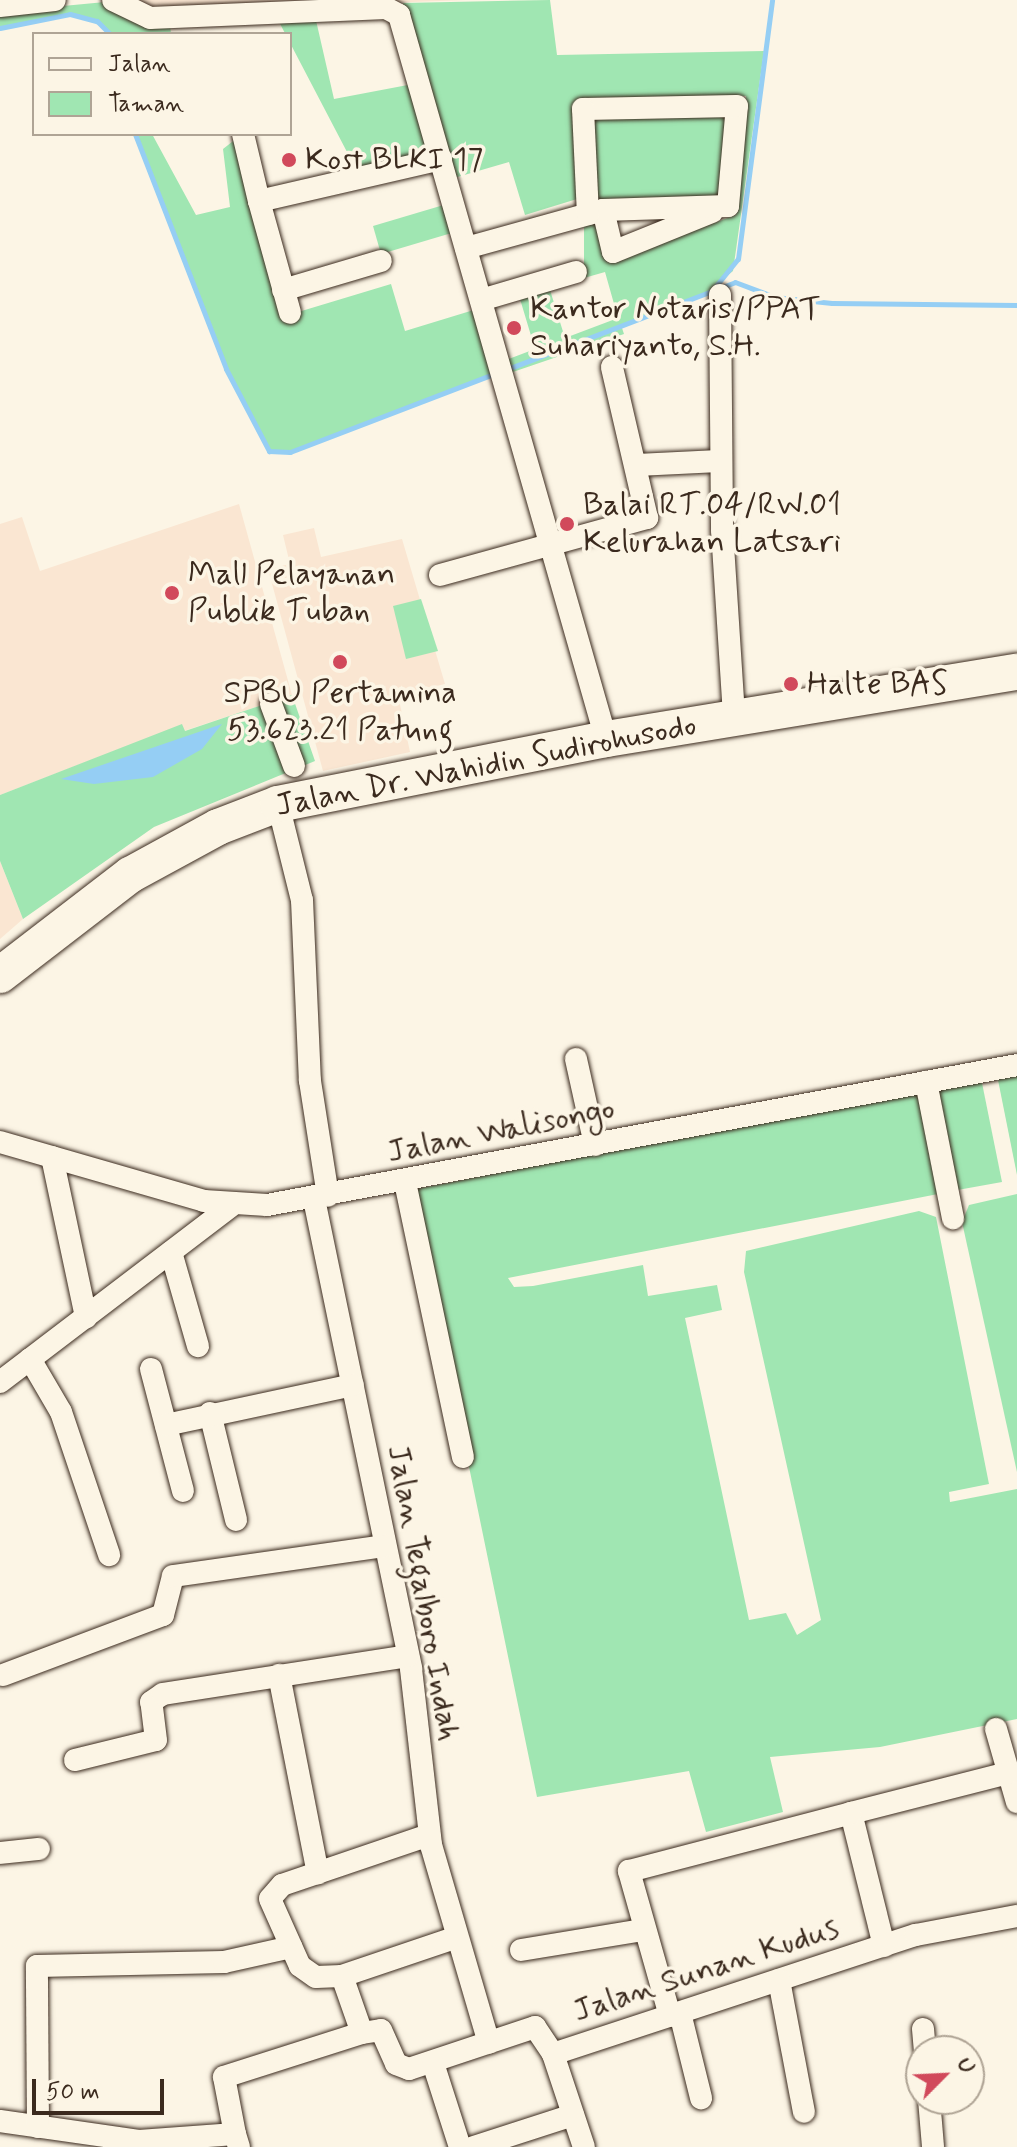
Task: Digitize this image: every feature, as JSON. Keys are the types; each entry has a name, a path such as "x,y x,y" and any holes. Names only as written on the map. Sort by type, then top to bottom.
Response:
{"highway":[{"name":"Jalan Dr. Wahidin Sudirohusodo","path":"0,975 130,875 218,827 278,804 606,739 1017,672"}],"street":[{"path":"0,6 55,0"},
{"path":"113,0 142,17 221,25 394,10 441,159 548,544 606,739"},
{"path":"737,106 732,197 725,207 613,252 596,212 581,116 591,107 737,106"},
{"path":"243,136 290,313"},
{"path":"259,201 441,159"},
{"path":"466,248 596,212 725,207"},
{"path":"283,290 381,261"},
{"path":"481,300 576,272"},
{"path":"720,295 719,461 734,718"},
{"path":"440,575 645,520 637,465 612,367"},
{"path":"637,465 719,461"},
{"path":"271,704 294,766"},
{"name":"Jalan Tegalboro Indah","path":"278,804 302,900 310,1081 321,1197 353,1385 408,1656 429,1835 489,2043"},
{"path":"576,1059 595,1145"},
{"name":"Jalan Walisongo","path":"0,1142 231,1206 321,1197 405,1182 1017,1065"},
{"path":"926,1082 953,1218"},
{"path":"52,1157 86,1317"},
{"path":"405,1182 463,1457"},
{"path":"0,1382 231,1206"},
{"path":"171,1252 198,1346"},
{"path":"30,1359 61,1412 109,1555"},
{"path":"151,1369 183,1491"},
{"path":"166,1425 210,1413 353,1385"},
{"path":"210,1413 236,1520"},
{"path":"3,1675 163,1615 173,1576 385,1546"},
{"path":"75,1760 156,1740 151,1706 158,1696 408,1656"},
{"path":"279,1675 318,1873"},
{"path":"996,1729 1017,1802"},
{"path":"701,2098 675,2014 627,1881 632,1870 1008,1773"},
{"path":"851,1813 884,1946"},
{"path":"429,1835 270,1893 291,1947 305,1973 342,1976 457,1937"},
{"path":"0,1853 39,1849"},
{"name":"Jalan Sunan Kudus","path":"433,2063 539,2027 553,2054 884,1946 1017,1916"},
{"path":"521,1950 643,1930"},
{"path":"43,2134 37,1966 224,1962 291,1947"},
{"path":"342,1976 362,2033"},
{"path":"779,1980 804,2112"},
{"path":"0,2121 43,2134 91,2141 237,2140 224,2077 362,2033 383,2032 403,2069 433,2063 460,2147"},
{"path":"553,2054 584,2147"},
{"path":"474,2147 573,2115"},
{"path":"930,2115 933,2147"}],"shaded area":[{"path":"132,0 466,0 145,12"},
{"path":"239,504 292,695 184,731 182,725 0,795 0,524 22,517 40,571"},
{"path":"314,528 321,557 402,539 445,684 398,695 410,752 323,771 268,569 290,564 283,535"},
{"path":"0,861 23,919 0,939"}],"green space":[{"path":"550,0 557,55 764,51 733,271 707,292 622,328 624,334 510,373 506,360 535,349 520,299 550,290 565,338 618,318 605,272 584,278 584,220 597,221 607,262 736,215 746,96 576,100 577,199 525,215 509,162 454,178 403,3"},
{"path":"105,2 133,22 170,24 171,32 108,32 97,21 70,14 0,28 0,12"},
{"path":"315,16 334,99 413,84 434,155 358,173 292,47 292,32 284,32 277,18"},
{"path":"733,110 725,199 594,201 589,114"},
{"path":"136,136 153,136 196,215 230,207 223,149 237,138 285,316 391,284 405,331 477,309 495,374 290,452 269,451 226,369"},
{"path":"447,204 455,232 381,254 373,226"},
{"path":"421,599 438,651 406,659 393,606"},
{"path":"292,695 315,761 154,827 23,919 0,861 0,795 182,724 185,731"},
{"path":"1017,1071 1017,1175 997,1075"},
{"path":"981,1078 1002,1182 952,1191 931,1088"},
{"path":"919,1090 938,1194 508,1278 514,1287 533,1286 643,1265 648,1296 717,1285 722,1310 685,1318 749,1620 786,1613 797,1635 821,1620 744,1272 746,1251 919,1211 936,1217 989,1484 949,1492 950,1502 1017,1489 1017,1719 880,1747 770,1757 783,1812 706,1832 689,1771 537,1797 412,1190"},
{"path":"1017,1194 1017,1472 962,1222 969,1205"}],"water":[{"path":"222,724 202,749 153,777 94,784 61,779"}],"waterway":[{"path":"715,287 738,259 772,0"},
{"path":"0,28 70,14 97,21 108,32"},
{"path":"136,136 226,369 269,451 290,452 496,373"},
{"path":"505,370 735,282 775,297 832,303 1017,305"}],"place":[{"name":"Kost BLKI 17","path":"289,160"},
{"name":"Kantor Notaris/PPAT Suhariyanto, S.H.","path":"514,328"},
{"name":"Balai RT.04/RW.01 Kelurahan Latsari","path":"567,524"},
{"name":"Mall Pelayanan Publik Tuban","path":"172,593"},
{"name":"SPBU Pertamina 53.623.21 Patung","path":"340,662"},
{"name":"Halte BAS","path":"791,684"}]}
